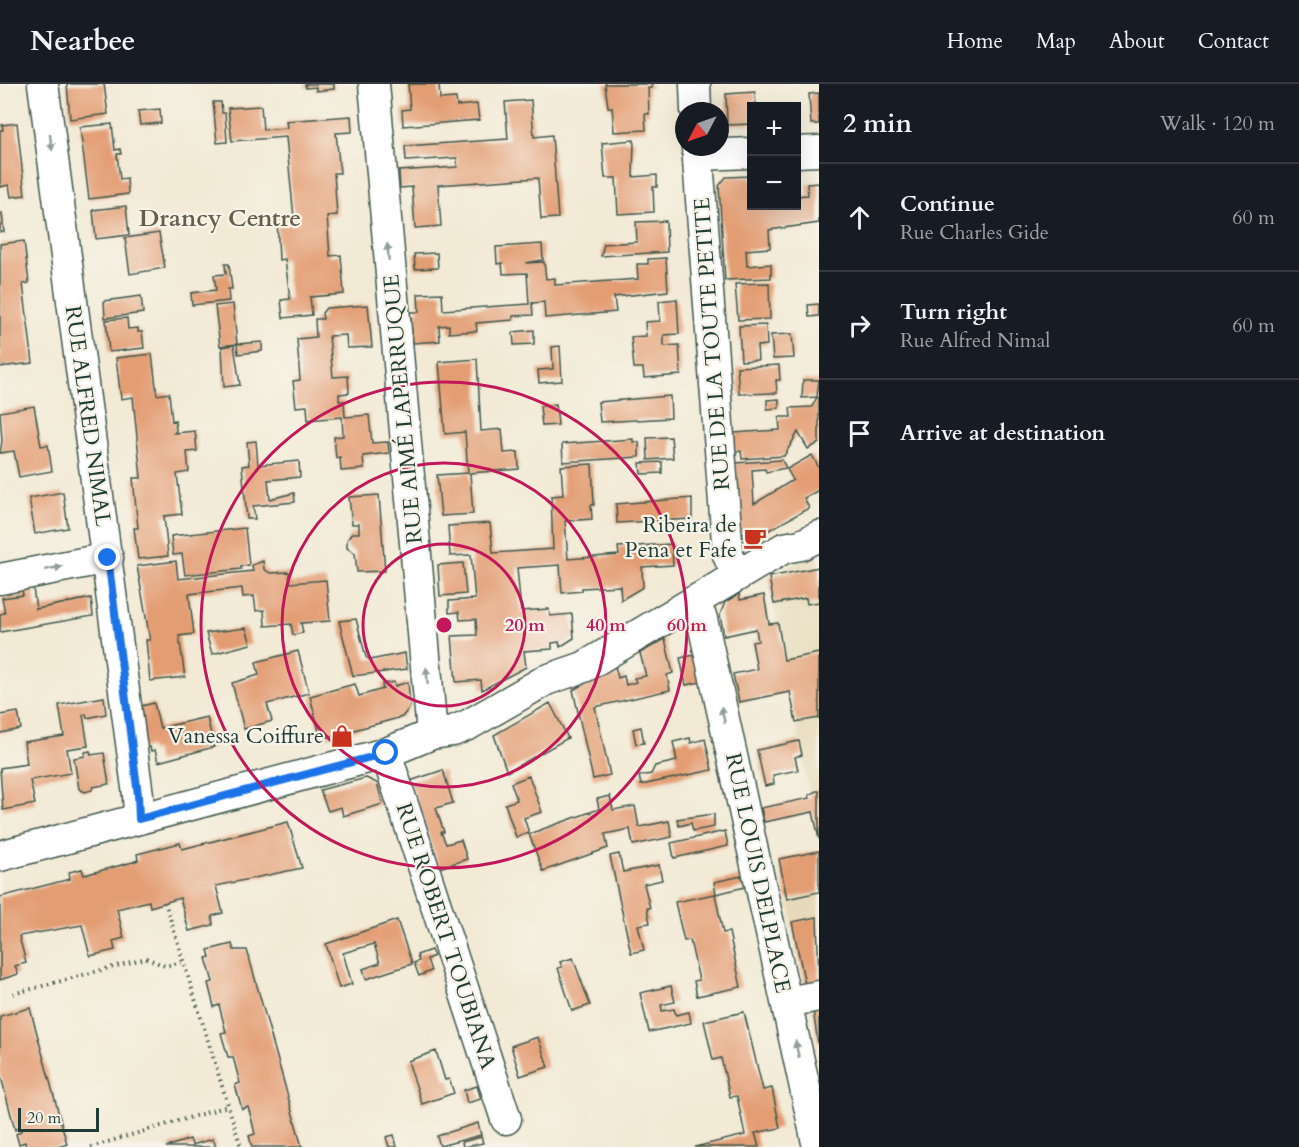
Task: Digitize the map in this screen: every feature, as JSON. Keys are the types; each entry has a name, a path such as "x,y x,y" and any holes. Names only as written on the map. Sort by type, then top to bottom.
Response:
{"street":[{"name":"RUE ALFRED NIMAL","path":"43,84 108,558 138,795 139,819"},
{"name":"RUE AIMÉ LAPERRUQUE","path":"374,84 432,735"},
{"path":"695,84 696,102"},
{"path":"801,152 819,151"},
{"path":"729,152 747,153"},
{"name":"RUE DE LA TOUTE PETITE","path":"698,156 728,555 737,576"},
{"path":"784,548 794,533 819,518"},
{"path":"0,856 386,753 432,735 453,731 468,725 546,680 584,667 784,548 801,545 819,536"},
{"path":"0,579 108,558"},
{"name":"RUE LOUIS DELPLACE","path":"693,601 702,619 818,1147"},
{"name":"RUE ROBERT TOUBIANA","path":"386,753 506,1119"},
{"path":"787,1002 819,996"}],"path":[{"path":"165,903 241,1147"},
{"path":"13,994 146,958 165,966 183,962"},
{"path":"91,1147 228,1106"}],"shaded area":[{"path":"819,552 819,845 769,577"},
{"path":"819,851 819,1039 779,859"}],"building":[{"path":"67,84 104,84 108,114 70,119"},
{"path":"305,84 334,84 334,89 316,91 316,87 306,88"},
{"path":"408,84 439,84 440,99 456,98 457,106 477,104 479,120 403,126 402,110 410,109"},
{"path":"605,84 652,84 652,88 648,88 649,114 645,114 646,130 614,132 612,107 608,107"},
{"path":"755,92 756,102 747,102 747,124 729,125 729,102 726,102 726,94"},
{"path":"819,93 819,124 811,124 809,94"},
{"path":"531,100 534,137 552,135 558,218 541,219 538,178 438,185 441,226 415,228 412,187 400,188 399,171 457,167 457,158 406,161 405,146 508,139 505,102"},
{"path":"213,102 221,102 222,113 225,113 227,142 217,143"},
{"path":"261,106 263,130 287,128 286,121 351,116 352,132 336,133 340,173 334,173 337,215 327,216 330,256 341,255 344,294 310,297 312,315 283,318 281,300 290,299 285,259 279,260 277,219 294,218 286,137 232,141 228,108"},
{"path":"160,109 161,123 140,125 138,111"},
{"path":"17,123 25,195 11,197 9,185 0,187 0,130 3,130 2,125"},
{"path":"112,124 115,150 120,149 121,154 117,154 120,179 127,178 128,194 89,199 80,127"},
{"path":"634,140 633,177 657,175 657,187 653,187 654,212 618,214 616,178 605,178 602,143"},
{"path":"747,176 747,210 801,210 801,196 808,195 807,184 819,183 819,223 769,230 770,248 746,250 747,266 771,264 771,278 725,280 719,186 726,177"},
{"path":"126,206 129,235 96,239 93,210"},
{"path":"2,213 4,232 0,232 0,214"},
{"path":"666,221 667,252 601,256 604,244 637,242 636,222"},
{"path":"159,233 165,268 130,274 125,238"},
{"path":"24,241 29,283 23,284 33,363 0,367 0,244"},
{"path":"542,244 543,260 526,263 544,262 546,279 555,278 555,285 638,279 637,264 648,264 648,259 666,258 668,291 614,297 616,312 545,318 544,302 532,303 533,315 513,316 513,320 476,323 477,331 449,333 449,325 439,326 440,341 413,343 410,312 419,312 418,294 442,293 443,310 529,304 527,273 503,274 502,263 497,264 496,247"},
{"path":"437,253 438,268 415,269 414,254"},
{"path":"225,264 229,264 232,289 228,289 229,301 192,305 191,293 216,290 214,275 226,274"},
{"path":"769,283 770,319 738,320 735,284"},
{"path":"141,296 143,313 105,318 104,301"},
{"path":"677,299 679,334 664,335 664,346 679,345 681,375 644,378 643,368 634,368 631,337 646,336 645,322 660,321 659,301"},
{"path":"233,304 237,344 220,346 215,306"},
{"path":"819,304 819,316 809,317 808,305"},
{"path":"368,305 372,347 347,348 346,335 329,336 333,377 348,376 349,393 339,394 339,401 344,401 345,417 369,415 372,443 388,442 389,453 363,456 364,469 341,471 340,457 336,458 334,437 343,436 342,417 308,420 307,406 296,407 293,381 300,380 297,339 316,337 315,319 323,319 322,313 326,308"},
{"path":"127,318 128,329 138,328 138,332 142,332 144,348 109,352 106,320"},
{"path":"766,325 767,345 757,346 758,360 741,361 739,326"},
{"path":"534,330 534,344 514,345 513,332"},
{"path":"792,334 794,358 773,359 771,335"},
{"path":"262,342 262,351 238,354 237,344"},
{"path":"234,345 240,385 224,387 222,347"},
{"path":"560,346 562,381 539,383 538,370 553,369 552,347"},
{"path":"152,354 157,395 169,393 172,421 175,420 176,431 174,433 195,431 197,451 187,452 189,472 177,474 182,514 164,516 168,556 138,559 134,528 138,528 133,478 141,478 133,397 121,399 116,358"},
{"path":"477,359 481,431 502,429 504,453 518,452 519,469 470,473 473,514 441,516 437,475 468,473 465,432 445,434 439,362"},
{"path":"779,365 780,380 776,380 777,393 739,394 737,367"},
{"path":"803,380 819,380 817,397 802,398"},
{"path":"670,396 671,418 600,422 598,402"},
{"path":"817,397 819,398 819,443 808,449 798,432 784,456 742,459 741,451 734,452 733,433 780,430 779,417 791,417 790,408 812,407"},
{"path":"779,399 779,408 767,409 767,400"},
{"path":"556,404 558,425 542,426 540,406"},
{"path":"34,406 41,446 48,445 52,471 19,477 14,451 0,453 2,441 0,412"},
{"path":"671,437 673,458 648,460 647,438"},
{"path":"633,439 633,442 639,442 639,457 563,462 562,444"},
{"path":"256,441 258,465 299,461 300,477 268,480 270,499 294,493 295,502 253,506 255,519 247,519 242,466 249,465 247,442"},
{"path":"812,455 819,468 819,490 804,498 809,508 753,539 739,531 735,463 782,460 786,468 766,472 765,469 752,470 754,504 793,480 787,469"},
{"path":"662,462 662,473 641,474 640,463"},
{"path":"592,464 594,505 591,505 592,519 565,521 568,559 619,555 618,547 672,544 673,565 642,567 643,587 621,600 620,586 582,588 582,591 562,593 560,565 517,568 521,611 549,609 550,616 572,614 574,638 560,647 559,642 552,643 552,649 524,651 526,667 482,690 481,680 456,682 452,636 477,635 476,619 460,620 459,612 449,613 449,601 475,599 471,555 450,556 448,526 490,523 493,553 553,549 551,496 563,495 561,466"},
{"path":"63,492 68,528 35,534 29,498"},
{"path":"379,495 385,571 357,572 355,553 347,548 347,540 352,533 359,533 359,524 352,524 349,497"},
{"path":"692,498 692,519 617,523 616,504"},
{"path":"245,528 249,565 241,566 241,569 185,575 182,554 173,555 171,536"},
{"path":"176,561 178,579 253,571 252,565 263,561 264,569 270,573 289,572 290,583 326,580 330,621 301,623 303,633 293,635 291,624 265,626 264,610 256,611 254,596 243,597 242,588 189,594 194,634 179,636 185,677 150,681 146,640 150,640 137,566"},
{"path":"463,563 466,594 440,596 438,565"},
{"path":"819,567 819,602 807,604 806,598 774,604 769,577"},
{"path":"33,588 36,609 91,598 93,616 0,632 0,614 5,613 2,598 23,595 22,590"},
{"path":"739,594 740,600 764,595 769,624 778,623 784,660 819,653 819,718 796,722 790,692 739,702 733,674 757,669 752,642 758,641 756,629 724,636 720,615 725,602"},
{"path":"356,619 366,657 370,660 405,653 407,669 353,676 339,621"},
{"path":"246,628 251,644 212,654 206,633"},
{"path":"665,639 673,673 667,675 670,690 595,707 610,775 593,779 573,690 615,666 618,678 624,676 626,685 636,682 634,678 646,676 640,653"},
{"path":"298,651 309,693 267,704 272,721 244,729 232,683 259,675 256,662"},
{"path":"695,655 701,682 686,685 680,658"},
{"path":"394,682 395,686 408,682 410,707 402,717 321,739 310,696 355,684 359,696 383,689 382,684"},
{"path":"104,697 106,714 87,718 86,714 83,715 88,746 67,749 71,773 30,780 35,804 3,810 0,768 27,764 24,742 64,736 59,705"},
{"path":"154,703 160,728 207,717 214,747 158,762 155,750 151,751 150,747 142,749 137,707"},
{"path":"550,703 568,738 507,772 494,735"},
{"path":"18,712 21,729 0,733 0,715"},
{"path":"641,727 644,743 636,744 633,729"},
{"path":"690,738 691,743 705,739 712,770 641,785 639,776 651,774 655,766 677,761 673,742"},
{"path":"799,741 802,755 795,757 798,770 773,775 774,784 765,786 757,750"},
{"path":"90,751 91,755 104,753 109,784 93,787 92,790 85,792 79,789 74,758 85,756 85,752"},
{"path":"443,770 453,803 436,808 444,832 441,832 446,844 461,840 467,859 439,868 410,781"},
{"path":"529,776 542,812 524,818 529,833 516,837 505,804 517,800 511,783"},
{"path":"366,778 377,783 383,804 343,816 341,807 328,811 320,790"},
{"path":"819,791 819,839 813,812 764,822 761,808 810,798 809,795"},
{"path":"610,796 613,810 635,806 639,827 669,821 672,837 633,845 630,829 605,834 608,848 543,871 529,834 599,809 597,799"},
{"path":"714,814 714,827 693,831 691,823 679,826 677,819"},
{"path":"288,822 302,868 216,886 223,913 212,916 213,925 189,931 180,898 150,907 149,901 117,909 124,938 113,941 115,950 90,956 82,925 19,936 26,963 15,966 18,974 0,980 0,897 70,879 69,872 82,869 84,875 133,862 138,860 137,854 180,843 182,849"},
{"path":"725,831 728,846 674,858 671,843"},
{"path":"819,851 819,892 787,899 779,859"},
{"path":"619,854 623,872 659,865 662,880 644,884 650,908 647,908 650,923 638,925 644,950 631,953 610,856"},
{"path":"742,876 745,887 716,894 714,882"},
{"path":"715,894 723,933 729,932 741,987 697,996 694,981 699,980 690,940 684,941 675,902"},
{"path":"817,917 819,981 805,984 792,922"},
{"path":"397,920 412,964 366,979 363,969 380,963 374,944 343,953 352,984 339,988 326,944"},
{"path":"232,944 234,950 247,950 302,1147 252,1147 249,1136 255,1134 251,1117 248,1107 242,1109 235,1085 240,1083 233,1057 228,1057 221,1033 226,1032 219,1005 214,1007 208,983 213,982 206,958 210,957 208,950"},
{"path":"431,950 434,956 427,959 431,971 419,976 414,963 419,961 417,955"},
{"path":"573,958 590,1005 572,1011 558,968 562,967 560,962"},
{"path":"671,986 675,1002 661,1005 662,1011 674,1009 676,1015 689,1012 691,1023 649,1032 640,993"},
{"path":"819,1007 819,1044 818,1044 813,1009"},
{"path":"30,1008 67,1144 58,1147 26,1147 25,1142 19,1144 16,1134 21,1131 20,1127 15,1130 0,1073 0,1016"},
{"path":"744,1012 763,1090 772,1088 780,1128 755,1133 759,1147 695,1147 745,1135 737,1096 730,1097 721,1058 713,1060 704,1021"},
{"path":"538,1037 548,1067 520,1076 511,1046"},
{"path":"436,1051 445,1080 449,1079 454,1093 422,1104 408,1061"},
{"path":"477,1086 481,1099 467,1103 464,1090"},
{"path":"478,1123 481,1135 440,1146 437,1136"},
{"path":"394,1135 397,1147 389,1147 386,1137"},
{"path":"481,1137 483,1143 463,1147 462,1142"},
{"path":"190,1139 192,1145 213,1139 216,1147 166,1147"}],"place":[{"name":"Ribeira de Pena et Fafe","path":"755,538"},
{"name":"Vanessa Coiffure","path":"342,736"}],"district":[{"name":"Drancy Centre","path":"220,218"}],"route":[{"path":"108,558 138,795 139,819 386,753"}]}
